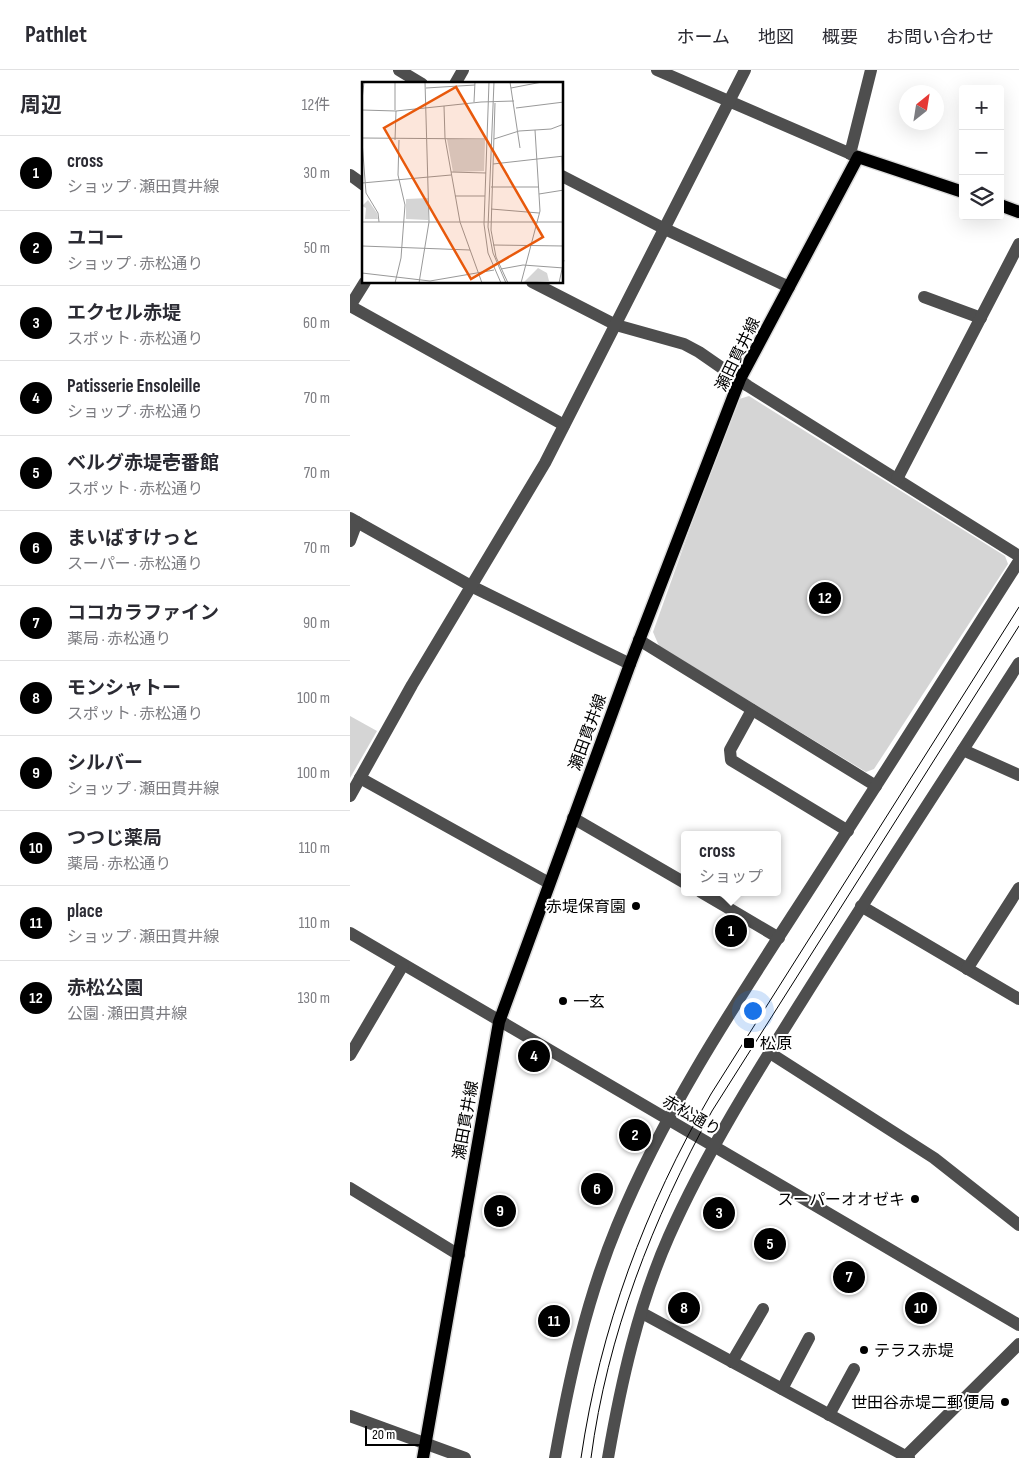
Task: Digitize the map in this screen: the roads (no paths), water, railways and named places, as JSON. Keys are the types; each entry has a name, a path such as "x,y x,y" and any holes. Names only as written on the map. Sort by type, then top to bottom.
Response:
{"main road":[{"path":"854,156 959,191"},
{"name":"瀬田貫井線","path":"423,1458 499,1022 630,664 740,379 789,287 854,156"},
{"path":"1004,206 1019,212"}],"street":[{"path":"398,70 419,82"},
{"path":"456,82 463,70"},
{"path":"658,70 854,156 871,70"},
{"path":"350,796 545,462 745,70"},
{"path":"350,175 362,184"},
{"path":"564,177 665,229 789,287"},
{"path":"897,479 1019,244"},
{"path":"364,284 350,306 564,425"},
{"path":"536,284 616,324 684,344 1019,556"},
{"path":"924,297 981,318"},
{"path":"350,541 353,520 471,586 630,664"},
{"path":"555,1458 577,1348 599,1276 628,1200 667,1120 778,938 1019,561"},
{"path":"639,640 876,786"},
{"path":"608,1458 624,1374 642,1313 669,1237 715,1147 770,1053 861,906 1019,663"},
{"path":"752,710 730,750 731,760 848,831"},
{"path":"963,750 1019,775"},
{"path":"360,778 549,883"},
{"path":"574,818 681,881"},
{"path":"967,969 1019,888"},
{"path":"708,896 778,938"},
{"path":"861,906 1019,999"},
{"name":"赤松通り","path":"350,934 1019,1325"},
{"path":"350,1055 403,965"},
{"path":"770,1053 934,1158 1019,1224"},
{"path":"350,1188 459,1255"},
{"path":"732,1362 763,1309"},
{"path":"642,1313 906,1457 1019,1344"},
{"path":"782,1389 809,1338"},
{"path":"829,1415 854,1369"},
{"path":"350,1416 465,1458"}],"tram line":[{"path":"581,1458 600,1362 628,1270 646,1225 687,1137 711,1094 1019,607"},
{"path":"591,1458 598,1412 608,1367 635,1279 670,1193 712,1111 1019,626"}],"place":[{"name":"赤松公園","path":"825,598"},
{"name":"赤堤保育園","path":"636,906"},
{"name":"cross","path":"731,931"},
{"name":"一玄","path":"563,1001"},
{"name":"松原","path":"749,1043"},
{"name":"Patisserie Ensoleille","path":"534,1056"},
{"name":"ユコー","path":"635,1135"},
{"name":"まいばすけっと","path":"597,1189"},
{"name":"スーパーオオゼキ","path":"915,1199"},
{"name":"シルバー","path":"500,1211"},
{"name":"エクセル赤堤","path":"719,1213"},
{"name":"ベルグ赤堤壱番館","path":"770,1244"},
{"name":"ココカラファイン","path":"849,1277"},
{"name":"モンシャトー","path":"684,1308"},
{"name":"つつじ薬局","path":"921,1308"},
{"name":"place","path":"554,1321"},
{"name":"テラス赤堤","path":"864,1350"},
{"name":"世田谷赤堤二郵便局","path":"1005,1402"}]}
